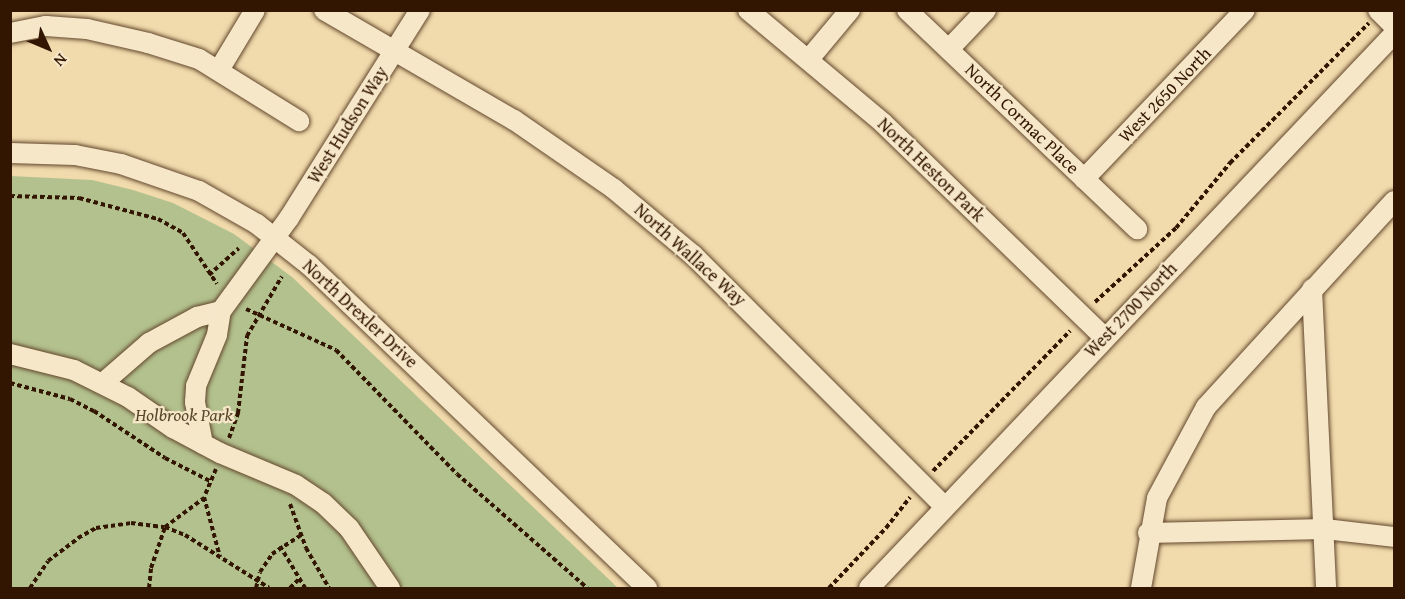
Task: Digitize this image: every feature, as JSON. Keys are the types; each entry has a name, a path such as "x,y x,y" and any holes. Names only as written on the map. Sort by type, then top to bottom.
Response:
{"street":[{"path":"219,70 255,10"},
{"name":"North Wallace Way","path":"324,10 532,132 658,224 797,355 945,507"},
{"name":"West Hudson Way","path":"221,311 274,238 420,10"},
{"name":"North Heston Park","path":"748,10 883,123 1105,338"},
{"path":"809,59 850,10"},
{"name":"North Cormac Place","path":"907,10 1137,229"},
{"path":"949,49 986,10"},
{"name":"West 2650 North","path":"1084,179 1245,10"},
{"path":"1372,18 1395,26"},
{"path":"10,33 46,26 87,29 148,43 219,70 299,121"},
{"name":"West 2700 North","path":"869,588 1395,34"},
{"name":"North Drexler Drive","path":"10,153 75,155 160,176 238,212 309,265 647,588"},
{"path":"1141,588 1148,533 1157,498 1206,407 1395,201"},
{"path":"1312,289 1326,588"},
{"path":"103,383 149,343 197,317 221,311 217,336 196,386 195,402 203,444"},
{"path":"10,354 74,370 103,383 203,444 290,483 323,503 350,528 390,588"},
{"path":"1148,533 1324,529 1395,537"}],"path":[{"path":"1097,300 1176,228 1230,163 1372,18"},
{"path":"10,196 79,198 158,219 183,233 209,276 218,284"},
{"path":"209,276 239,248"},
{"path":"226,445 238,413 244,352 256,316 282,276"},
{"path":"246,309 256,316 336,350 452,469 586,588"},
{"path":"934,470 1070,331"},
{"path":"10,383 86,407 210,481"},
{"path":"149,588 150,568 165,527 204,497 219,462"},
{"path":"290,483 291,507 301,535 329,588"},
{"path":"829,588 886,528 911,495"},
{"path":"204,497 220,557"},
{"path":"30,588 59,550 96,528 131,523 165,527 220,557 269,588"},
{"path":"256,588 265,563 280,546 301,535"},
{"path":"280,546 305,588"},
{"path":"290,588 299,579"}],"green space":[{"name":"Holbrook Park","path":"10,176 92,180 133,190 173,203 234,234 292,277 618,588 11,588"}]}
